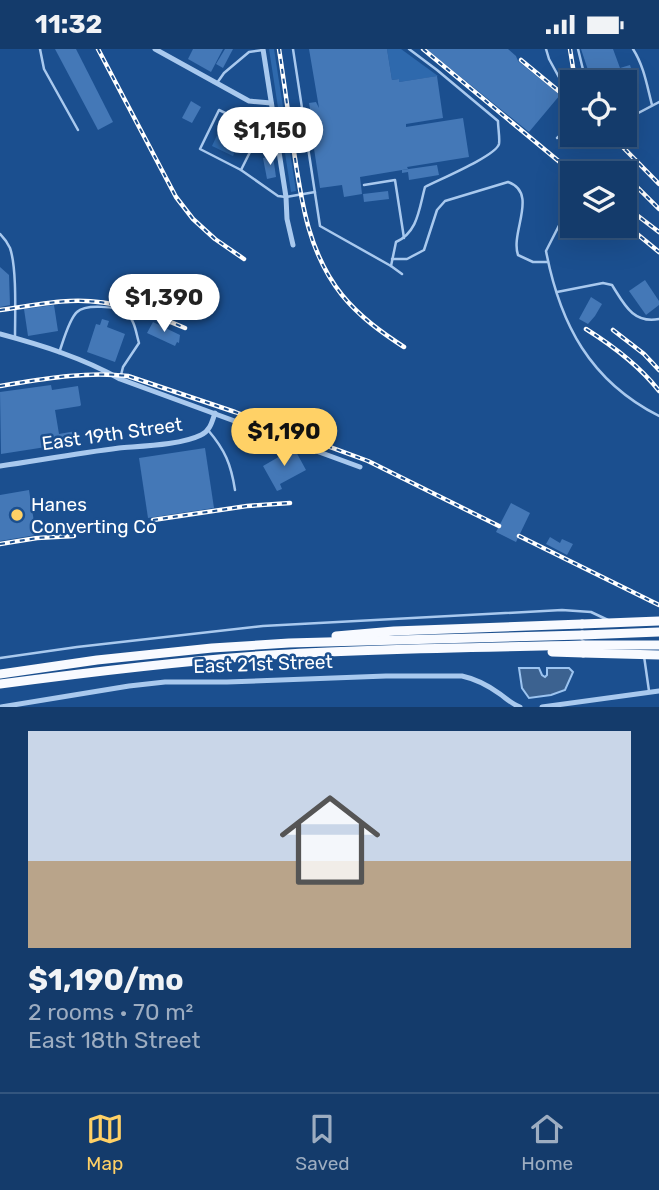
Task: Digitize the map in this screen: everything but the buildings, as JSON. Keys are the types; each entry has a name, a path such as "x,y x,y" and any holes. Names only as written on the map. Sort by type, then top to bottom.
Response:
{"highway":[{"path":"289,643 394,631 659,621"},
{"path":"0,674 174,652 289,643 659,632"},
{"path":"0,684 146,666 270,655 422,648 583,649 659,645"},
{"path":"583,649 659,655"}],"street":[{"path":"155,49 248,101 271,103"},
{"path":"263,49 286,197 286,219 293,245"},
{"path":"0,334 99,367 120,379 360,467"},
{"name":"East 19th Street","path":"0,466 195,437 208,431 215,413"},
{"name":"East 21st Street","path":"1,707 165,682 462,676 472,678 520,707"},
{"path":"542,707 659,691"}],"lane":[{"path":"40,49 44,69 78,130"},
{"path":"217,83 224,73 249,51 263,49"},
{"path":"293,49 320,226 402,274"},
{"path":"391,266 396,242 412,229 425,187 478,161 495,150 499,144 498,121 409,49"},
{"path":"546,49 560,77"},
{"path":"578,49 583,70"},
{"path":"633,49 639,58 652,105"},
{"path":"637,113 659,101"},
{"path":"275,129 261,130 219,110 200,149 241,170 278,196 315,192"},
{"path":"241,170 261,130"},
{"path":"556,138 560,135"},
{"path":"364,185 395,180 404,238"},
{"path":"392,259 407,258 424,250 437,210 445,201 508,182 519,188 522,196 522,213 516,242 518,255 533,261 548,262"},
{"path":"560,224 546,251 564,315 574,337 599,371 620,391 659,416"},
{"path":"0,234 9,244 12,255 15,338"},
{"path":"557,292 609,283 636,316 645,321 659,319"},
{"path":"59,353 75,313 80,309 113,308 126,313 134,324 139,343 123,367 120,379"},
{"path":"208,431 221,446 231,469 235,490"},
{"path":"0,658 263,626 562,610 592,612 635,639 643,650 649,693"}],"shaded area":[{"path":"269,49 274,49 296,191 291,192"},
{"path":"387,49 401,49 438,76 399,82 399,79 392,80"},
{"path":"218,133 239,143 233,156 212,146"},
{"path":"519,668 539,668 545,677 547,668 569,668 573,672 565,690 529,698 522,688"}],"railway":[{"path":"98,49 176,197 193,219 215,239 244,259"},
{"path":"279,49 296,165 313,242 330,278 342,295 371,324 404,347"},
{"path":"423,49 560,162"},
{"path":"570,49 573,70"},
{"path":"521,60 560,92"},
{"path":"623,147 659,184"},
{"path":"637,187 659,209"},
{"path":"637,215 659,232"},
{"path":"637,234 659,252"},
{"path":"0,310 61,302 100,302 143,312 185,328"},
{"path":"586,329 625,357 659,391"},
{"path":"613,330 644,354 659,370"},
{"path":"0,386 80,375 128,376 368,461 499,526"},
{"path":"153,520 247,506 290,503"},
{"path":"0,544 74,536"},
{"path":"519,536 659,605"}],"place":[{"name":"Hanes Converting Co","path":"17,515"}]}
